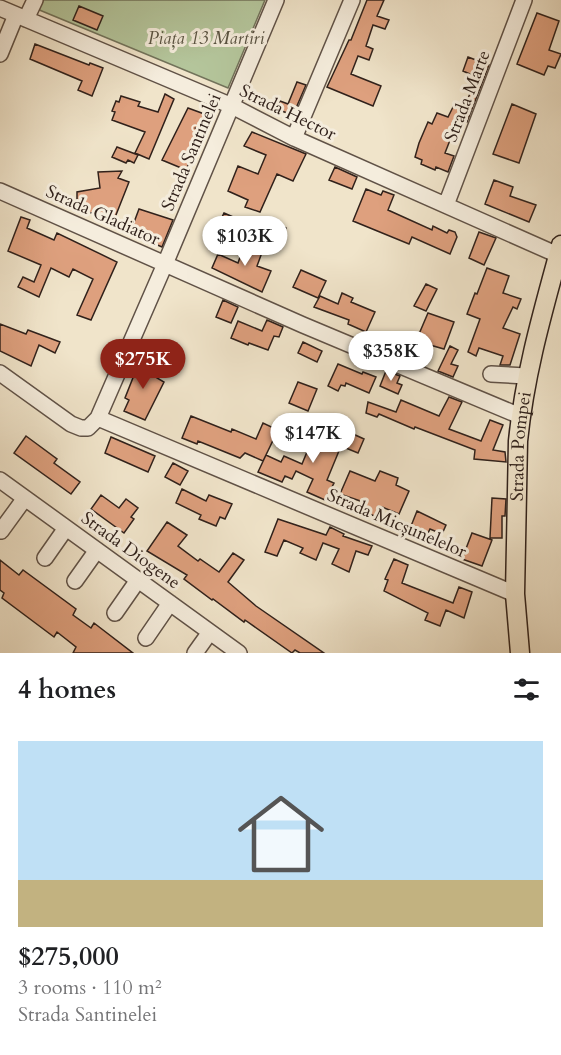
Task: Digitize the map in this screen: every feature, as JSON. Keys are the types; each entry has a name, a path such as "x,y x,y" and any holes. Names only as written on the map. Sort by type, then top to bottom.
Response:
{"main road":[{"name":"Strada Pompei","path":"520,653 515,594 520,416 526,376 560,250"}],"street":[{"path":"0,54 21,17 35,0"},
{"name":"Strada Santinelei","path":"98,418 276,0"},
{"path":"294,138 352,0"},
{"name":"Strada Marte","path":"446,205 524,0"},
{"name":"Strada Hector","path":"0,8 232,106 294,138 446,205 560,250"},
{"name":"Strada Gladiator","path":"0,191 313,329 520,416"},
{"path":"0,373 70,424 88,428 98,418"},
{"path":"491,374 526,376"},
{"name":"Strada Micșunelelor","path":"98,418 515,594"},
{"name":"Strada Diogene","path":"0,480 239,653"},
{"path":"1,531 25,498"},
{"path":"45,558 66,528"},
{"path":"75,581 97,550"},
{"path":"115,613 138,580"},
{"path":"146,638 170,603"},
{"path":"195,653 210,632"}],"green space":[{"name":"Piața 13 Martiri","path":"40,0 265,0 228,88 37,9"}],"building":[{"path":"367,0 384,0 377,16 389,20 385,29 373,25 366,46 373,49 369,60 358,56 351,74 381,86 373,106 327,87 351,40"},
{"path":"79,6 103,16 97,30 73,20"},
{"path":"537,13 559,21 549,50 561,54 555,68 548,66 544,75 517,64"},
{"path":"35,44 89,65 90,63 103,68 92,96 78,90 82,81 30,59"},
{"path":"468,57 489,65 467,122 461,119 445,153 454,156 448,172 436,167 435,170 421,164 422,160 415,157 419,143 428,122 432,124 437,113 448,117 453,107 461,109 464,99 467,101 475,81 470,80 472,75 463,71"},
{"path":"297,82 306,85 293,115 276,109 280,101 288,104"},
{"path":"165,94 174,99 149,159 135,153 145,132 112,120 115,112 112,111 121,96 140,102 138,106 158,112"},
{"path":"512,104 536,114 519,163 493,154"},
{"path":"188,108 207,115 190,149 194,151 186,170 162,160"},
{"path":"252,132 306,154 293,181 277,174 260,212 245,207 248,200 228,191 238,166 258,174 266,155 244,146"},
{"path":"117,147 138,155 134,163 128,160 126,163 112,157"},
{"path":"335,167 357,177 352,189 329,180"},
{"path":"122,171 118,178 129,182 114,220 77,207 77,192 100,188 98,172"},
{"path":"494,180 513,187 510,196 536,205 529,222 485,204"},
{"path":"366,189 381,195 383,191 394,195 388,210 432,230 433,226 447,233 449,230 455,232 457,237 450,254 412,237 409,244 353,221"},
{"path":"139,209 173,220 162,247 130,233"},
{"path":"224,213 240,220 231,240 215,232"},
{"path":"21,217 30,220 27,228 54,240 57,233 117,262 91,320 77,315 93,279 73,269 69,277 51,268 39,297 18,287 23,277 34,282 41,265 8,251"},
{"path":"278,224 286,228 277,246 269,244"},
{"path":"479,232 496,238 484,265 469,258"},
{"path":"246,240 264,247 257,266 271,271 262,292 212,268 218,254 238,263"},
{"path":"487,268 509,276 503,293 521,299 517,309 513,307 503,328 520,334 510,365 500,365 503,356 479,348 476,356 468,352 480,319 467,314"},
{"path":"301,270 326,281 318,298 293,287"},
{"path":"426,284 437,289 426,311 414,306"},
{"path":"342,293 353,298 351,302 375,312 366,332 348,324 349,320 314,307 320,296 338,304"},
{"path":"223,300 238,307 231,323 216,317"},
{"path":"428,313 454,322 444,349 416,341"},
{"path":"267,320 283,327 279,337 274,336 268,350 231,338 238,321 262,331"},
{"path":"0,324 26,334 28,330 60,342 55,353 39,345 31,366 0,351"},
{"path":"303,342 322,351 317,362 298,353"},
{"path":"450,346 458,350 451,364 458,366 453,377 438,371"},
{"path":"140,360 161,369 157,378 164,382 145,420 124,411 129,400 125,398"},
{"path":"338,364 376,377 369,393 346,383 345,386 341,385 338,391 328,386"},
{"path":"386,371 400,376 397,383 402,385 398,394 380,386"},
{"path":"298,382 317,389 308,411 289,403"},
{"path":"449,397 462,402 449,429 481,441 490,420 503,425 493,450 505,452 506,462 474,459 475,450 379,414 377,417 366,413 368,402 396,412 401,400 439,416"},
{"path":"191,416 256,439 263,423 278,430 263,461 245,453 240,458 198,441 197,444 182,438"},
{"path":"342,429 364,439 358,453 341,446 327,480 334,483 325,500 307,492 313,479 296,471 292,479 285,476 282,482 258,472 266,455 281,462 284,456 302,464 307,452 310,453 313,446 322,450 328,436 337,440"},
{"path":"26,436 57,459 54,463 80,482 71,494 14,453"},
{"path":"111,437 155,456 148,472 105,453"},
{"path":"173,463 188,471 180,485 165,477"},
{"path":"350,471 375,481 380,471 398,478 396,485 409,491 399,514 382,507 377,517 362,511 366,503 340,494"},
{"path":"182,489 206,501 209,495 232,504 225,519 220,517 216,526 199,519 201,515 176,503"},
{"path":"101,495 119,508 126,499 138,508 131,517 134,519 124,533 91,509"},
{"path":"492,498 506,499 505,516 502,516 502,538 490,538"},
{"path":"417,511 446,525 442,534 430,529 428,533 411,526"},
{"path":"278,519 326,535 330,527 344,534 343,536 372,546 368,555 356,551 349,572 332,564 339,549 323,543 316,560 300,553 303,548 284,540 277,556 265,552"},
{"path":"167,522 187,535 178,546 198,561 200,559 219,572 233,553 244,560 228,582 256,606 324,653 300,653 295,650 292,653 212,600 184,579 187,575 147,551"},
{"path":"472,533 492,540 482,566 462,559"},
{"path":"394,559 408,565 402,583 453,603 459,587 472,592 464,618 446,610 440,626 425,620 428,613 384,591 388,580 385,579"},
{"path":"0,560 19,575 23,570 76,609 73,615 91,628 94,623 133,653 73,653 76,647 57,632 54,637 2,598 4,593 0,590"}]}
